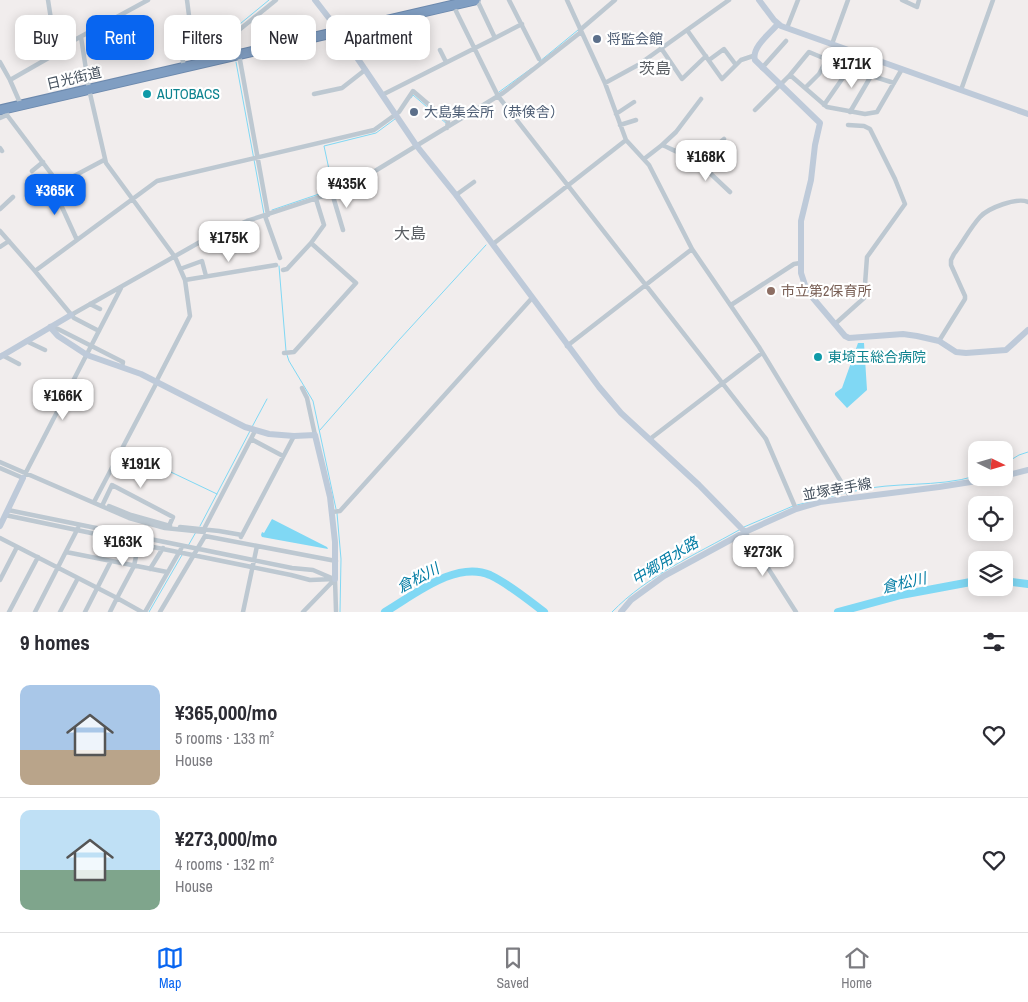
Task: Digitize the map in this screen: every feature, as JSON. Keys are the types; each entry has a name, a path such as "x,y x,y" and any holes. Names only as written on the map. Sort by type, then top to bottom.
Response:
{"highway":[{"name":"日光街道","path":"410,15 476,0"},
{"name":"日光街道","path":"241,55 326,34"},
{"name":"日光街道","path":"4,111 21,105 216,60"}],"street":[{"path":"48,0 50,15"},
{"path":"76,40 148,0"},
{"path":"184,67 180,46 192,39 187,0"},
{"path":"241,28 276,0"},
{"path":"315,0 327,15"},
{"path":"476,0 495,38"},
{"path":"509,0 540,59"},
{"path":"567,0 606,83 626,140 644,159 675,213 692,248 762,353 851,498"},
{"path":"1,356 200,242 247,221 267,216 332,193 375,171 498,96 534,70 615,0"},
{"path":"606,83 638,65 729,0"},
{"path":"759,0 778,24 787,28 1027,112"},
{"path":"787,28 798,0"},
{"path":"832,44 848,0"},
{"path":"902,0 917,6 919,0"},
{"path":"961,90 993,0"},
{"path":"456,11 498,96 766,439 796,509"},
{"path":"382,95 522,24"},
{"path":"687,30 722,78 741,60 753,56 778,24"},
{"path":"81,37 88,89 104,160 175,257 185,280 190,316 94,502"},
{"path":"762,68 786,41"},
{"path":"661,48 682,79 707,58 724,48 736,65"},
{"path":"440,50 446,62"},
{"path":"755,110 790,75 809,52 849,69 894,83"},
{"path":"753,56 762,68 820,123 815,145 811,180 801,221 800,263 802,278 807,290 837,322 849,338 903,334 940,339 956,352 1002,351 1009,349 1028,330"},
{"path":"805,88 819,74 827,59"},
{"path":"10,80 44,60"},
{"path":"240,60 267,216 280,258"},
{"path":"358,60 416,145 493,244 606,397 699,485 745,532 796,612"},
{"path":"0,62 21,105"},
{"path":"824,105 849,69"},
{"path":"790,75 827,107 865,114 877,112 902,69"},
{"path":"314,94 342,88 365,70"},
{"path":"850,112 871,76"},
{"path":"35,271 157,181 374,130 395,115 413,91 448,121 447,128"},
{"path":"644,159 676,132 701,98"},
{"path":"616,114 634,102"},
{"path":"0,118 4,111 59,184 61,189 56,194 77,240"},
{"path":"620,125 636,120"},
{"path":"837,322 864,298 867,257 905,204 870,129 864,126 848,125"},
{"path":"694,158 701,158 709,154 724,139"},
{"path":"493,244 626,140"},
{"path":"662,145 694,158 730,192"},
{"path":"59,184 104,160"},
{"path":"32,171 43,162"},
{"path":"42,189 55,179"},
{"path":"456,195 474,182"},
{"path":"332,193 343,230"},
{"path":"0,209 13,197"},
{"path":"284,270 311,243 324,225 316,199"},
{"path":"940,339 966,296 951,265 954,254 982,215 1014,200 1028,202"},
{"path":"227,230 236,251 246,248"},
{"path":"0,231 71,315 99,331"},
{"path":"0,247 9,241"},
{"path":"284,353 294,352 356,283 311,243"},
{"path":"567,346 692,248"},
{"path":"180,269 202,262 206,276"},
{"path":"731,305 794,264 800,263"},
{"path":"185,280 276,265"},
{"path":"0,526 24,475 121,287"},
{"path":"332,512 340,511 532,298"},
{"path":"90,304 100,310"},
{"path":"50,327 58,329 123,362 122,367"},
{"path":"50,327 58,336 87,355 122,367 156,382 256,431 294,436 315,435"},
{"path":"26,340 45,350"},
{"path":"650,439 762,353"},
{"path":"1,356 19,364"},
{"path":"302,388 307,398 330,497 336,561 336,611"},
{"path":"160,612 198,548 204,532 256,431"},
{"path":"239,542 294,436"},
{"path":"251,439 283,456"},
{"path":"0,462 24,475"},
{"path":"0,468 24,475 130,515 169,526 204,532 257,546 336,561"},
{"path":"1013,474 1028,470"},
{"name":"並塚幸手線","path":"621,612 631,600 664,576 745,532 796,509 820,502 968,482"},
{"path":"102,504 112,485 173,517 169,526"},
{"path":"102,504 129,518 165,528 242,536"},
{"path":"7,513 80,525 147,542 153,547 310,580 336,579"},
{"path":"7,513 77,530 139,540 155,539 254,560 314,570 336,579"},
{"path":"35,612 80,525"},
{"path":"0,538 144,612 183,546"},
{"path":"153,547 155,539"},
{"path":"110,612 134,566 139,540"},
{"path":"243,612 257,546"},
{"path":"0,580 17,547"},
{"path":"150,569 162,548"},
{"path":"66,552 167,572"},
{"path":"9,612 38,557"},
{"path":"85,612 111,561"},
{"path":"60,612 78,578"},
{"path":"303,612 336,579"}],"water":[{"path":"858,343 864,343 867,390 847,408 835,393 842,388"},
{"path":"272,519 328,549 262,537 262,532 264,533"}],"waterway":[{"path":"241,23 269,0"},
{"path":"539,62 578,30"},
{"path":"236,62 264,214"},
{"path":"499,92 532,68"},
{"path":"411,98 413,95 447,124"},
{"path":"272,210 333,188 324,146 376,133 395,119"},
{"path":"320,430 486,245"},
{"path":"279,266 286,351"},
{"path":"287,355 313,401 336,509"},
{"path":"252,427 267,399"},
{"path":"200,526 250,431"},
{"name":"中郷用水路","path":"1013,459 1028,452"},
{"path":"152,461 154,464 217,494"},
{"name":"中郷用水路","path":"855,491 885,486 946,482 968,478"},
{"name":"中郷用水路","path":"797,505 845,493"},
{"name":"中郷用水路","path":"744,527 793,506"},
{"path":"337,513 341,559 340,612"},
{"name":"中郷用水路","path":"612,612 656,576 739,530"},
{"path":"188,546 196,532"},
{"path":"149,612 182,555"},
{"name":"倉松川","path":"385,612 422,589 449,576 463,572 477,572 490,575 518,592 544,612"},
{"name":"倉松川","path":"838,612 901,595 968,582"},
{"name":"倉松川","path":"1013,582 1028,584"}],"place":[{"name":"将監会館","path":"597,39"},
{"name":"AUTOBACS","path":"147,94"},
{"name":"大島集会所（恭倹舎）","path":"414,112"},
{"name":"市立第2保育所","path":"771,291"},
{"name":"東埼玉総合病院","path":"818,357"}],"district":[{"name":"茨島","path":"655,68"},
{"name":"大島","path":"410,233"}]}
